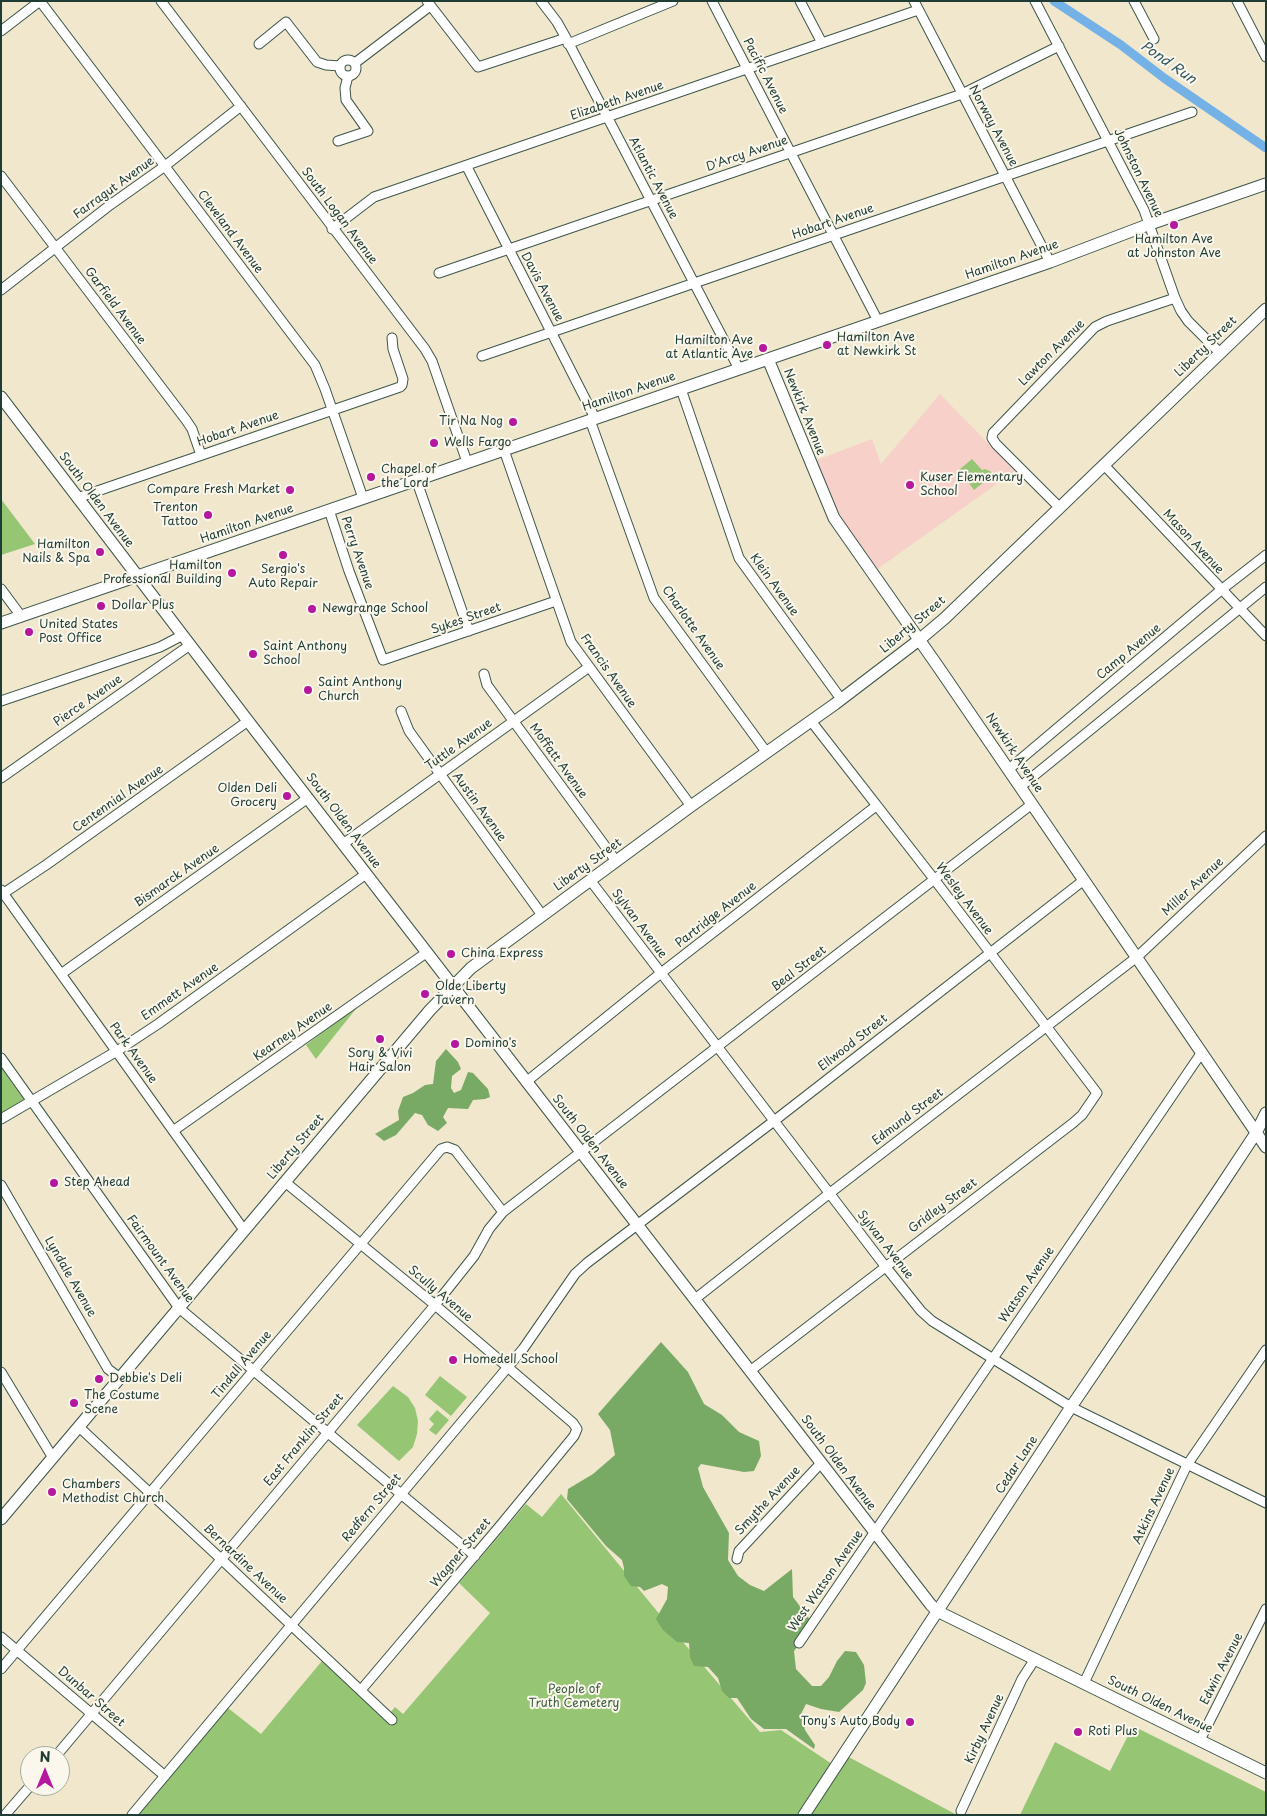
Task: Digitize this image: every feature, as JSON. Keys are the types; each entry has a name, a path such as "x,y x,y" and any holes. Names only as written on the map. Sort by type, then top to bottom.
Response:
{"street":[{"path":"1,31 40,1"},
{"name":"Cleveland Avenue","path":"40,1 315,364 363,498"},
{"name":"South Logan Avenue","path":"161,1 432,361 467,462"},
{"name":"Atlantic Avenue","path":"541,1 557,22 739,369"},
{"name":"Pacific Avenue","path":"712,1 878,321"},
{"path":"800,1 822,43"},
{"name":"Norway Avenue","path":"914,1 1050,262"},
{"name":"Johnston Avenue","path":"1035,1 1150,224 1175,298 1188,320 1220,352"},
{"path":"1237,1 1266,57"},
{"path":"355,63 428,3 478,67 567,41 670,2"},
{"path":"1137,2 1154,39"},
{"name":"Elizabeth Avenue","path":"332,229 374,197 918,10"},
{"path":"259,44 286,22 317,62 340,66"},
{"name":"D'Arcy Avenue","path":"439,273 962,94 1059,46"},
{"path":"338,141 368,131 346,100 345,88 348,76 355,72 357,67 352,60 347,59 340,66 342,74 348,76"},
{"name":"Farragut Avenue","path":"1,290 241,106"},
{"name":"Hobart Avenue","path":"482,356 1192,112"},
{"name":"Davis Avenue","path":"467,166 551,331 593,419"},
{"name":"Garfield Avenue","path":"1,176 186,420 202,455"},
{"name":"Hamilton Avenue","path":"1,623 1050,262 1150,224 1266,184"},
{"name":"Lawton Avenue","path":"1059,508 992,438 995,429 1095,327 1107,321 1175,298"},
{"name":"Liberty Street","path":"1,1519 452,986 471,968 542,915 691,806 767,754 919,640 945,618 1266,309"},
{"name":"Hobart Avenue","path":"77,498 400,387 403,379 393,349 392,338"},
{"name":"Newkirk Avenue","path":"768,359 834,518 1266,1146"},
{"name":"Klein Avenue","path":"681,389 739,558 841,699"},
{"name":"South Olden Avenue","path":"1,397 426,953 821,1462 874,1534 931,1605 937,1611 1266,1773"},
{"name":"Charlotte Avenue","path":"593,419 654,598 767,754"},
{"name":"Francis Avenue","path":"504,450 571,642 691,806"},
{"name":"Mason Avenue","path":"1104,465 1266,636"},
{"path":"416,480 469,631"},
{"name":"Perry Avenue","path":"329,510 349,571 383,660"},
{"name":"Camp Avenue","path":"1009,770 1221,590 1266,555"},
{"path":"1020,787 1266,587"},
{"path":"1,589 20,616"},
{"name":"Sykes Street","path":"383,660 556,601"},
{"path":"1,701 170,643 186,640"},
{"name":"Pierce Avenue","path":"1,778 158,668 186,640"},
{"path":"153,649 159,656 158,668"},
{"name":"Tuttle Avenue","path":"343,844 589,667"},
{"name":"Moffatt Avenue","path":"484,674 486,683 616,862"},
{"name":"Austin Avenue","path":"401,711 409,731 542,915"},
{"name":"Centennial Avenue","path":"2,893 248,721"},
{"name":"Wesley Avenue","path":"811,721 1097,1092"},
{"name":"Bismarck Avenue","path":"61,974 308,798"},
{"name":"Beal Street","path":"581,1153 1032,804"},
{"name":"Partridge Avenue","path":"526,1082 661,973 876,806"},
{"name":"Miller Avenue","path":"1137,957 1266,836"},
{"name":"Emmett Avenue","path":"1,1119 117,1051 266,947 366,874"},
{"name":"Sylvan Avenue","path":"590,880 921,1311 932,1321 1071,1408 1266,1503"},
{"name":"Ellwood Street","path":"638,1226 1084,880"},
{"name":"Park Avenue","path":"2,893 244,1230"},
{"name":"Kearney Avenue","path":"173,1131 426,953"},
{"name":"Edmund Street","path":"695,1299 1137,957"},
{"name":"Watson Avenue","path":"874,1534 1202,1052"},
{"name":"Fairmount Avenue","path":"1,1058 179,1308 475,1556"},
{"name":"Gridley Street","path":"750,1371 1073,1123 1082,1115 1097,1092"},
{"name":"Cedar Lane","path":"804,1815 1071,1408 1256,1132 1266,1113"},
{"name":"Tindall Avenue","path":"1,1669 440,1149 447,1147 455,1150 503,1212"},
{"name":"East Franklin Street","path":"65,1746 434,1305 474,1256 489,1229 503,1212 581,1153"},
{"name":"Scully Avenue","path":"285,1182 434,1305 573,1423 577,1429"},
{"name":"Lyndale Avenue","path":"1,1185 108,1369 120,1378"},
{"name":"Redfern Street","path":"132,1815 523,1349 575,1274 586,1263 638,1226"},
{"name":"Atkins Avenue","path":"1084,1683 1187,1465 1266,1350"},
{"path":"1,1372 52,1458"},
{"name":"Bernardine Avenue","path":"79,1427 392,1720"},
{"name":"Wagner Street","path":"361,1690 475,1556 574,1436 577,1429"},
{"name":"Smythe Avenue","path":"737,1559 740,1551 821,1462"},
{"name":"West Watson Avenue","path":"799,1643 874,1534"},
{"name":"Edwin Avenue","path":"1200,1740 1266,1609"},
{"name":"Dunbar Street","path":"1,1637 165,1776"},
{"name":"Kirby Avenue","path":"961,1811 1022,1679 1034,1659"},
{"path":"5,1815 21,1796"}],"shaded area":[{"name":"Kuser Elementary School","path":"940,394 1015,471 876,570 846,526 814,461 872,439 881,464"}],"green space":[{"path":"972,459 982,470 990,471 993,475 974,490 959,470"},
{"path":"1,499 35,544 1,555"},
{"path":"359,1005 331,1040 316,1059 306,1045"},
{"path":"446,1049 458,1062 461,1069 452,1076 451,1088 454,1093 461,1090 468,1072 473,1073 488,1089 490,1097 473,1100 468,1109 448,1108 443,1117 447,1123 438,1131 428,1125 422,1115 415,1113 396,1135 384,1141 375,1134 399,1120 398,1111 403,1097 425,1085 433,1084 436,1061"},
{"path":"1,1065 26,1099 1,1115"},
{"path":"661,1342 688,1372 704,1404 722,1415 739,1432 759,1441 761,1456 754,1471 744,1472 701,1464 698,1468 703,1487 729,1533 728,1560 738,1576 750,1585 764,1591 792,1569 793,1597 811,1621 802,1641 794,1651 796,1669 812,1686 821,1686 829,1677 837,1661 845,1651 856,1652 864,1665 866,1683 863,1690 839,1712 806,1704 801,1714 805,1730 815,1745 814,1749 786,1729 764,1729 751,1719 737,1698 729,1698 722,1691 718,1678 708,1667 694,1666 690,1657 689,1643 677,1642 663,1630 656,1619 667,1599 668,1587 662,1584 644,1591 640,1587 631,1586 624,1576 622,1560 606,1546 567,1499 568,1489 593,1474 615,1455 610,1430 598,1414"},
{"path":"440,1376 467,1397 451,1416 425,1395"},
{"path":"393,1386 408,1397 415,1408 418,1421 413,1447 399,1461 357,1425"},
{"path":"437,1410 449,1420 436,1435 429,1430 434,1424 429,1419"},
{"name":"People of Truth Cemetery","path":"561,1494 670,1627 760,1732 781,1730 835,1766 843,1754 957,1815 139,1815 228,1708 261,1734 322,1661 385,1719 395,1707 403,1714 490,1613 459,1583 526,1504 542,1517"},
{"path":"1133,1726 1266,1792 1266,1815 1020,1815 1055,1742 1110,1771"}],"waterway":[{"name":"Pond Run","path":"1054,1 1121,45 1164,78 1266,148"}],"place":[{"name":"Hamilton Ave at Johnston Ave","path":"1174,225"},
{"name":"Hamilton Ave at Newkirk St","path":"827,345"},
{"name":"Hamilton Ave at Atlantic Ave","path":"763,348"},
{"name":"Tir Na Nog","path":"513,422"},
{"name":"Wells Fargo","path":"434,443"},
{"name":"Chapel of the Lord","path":"371,477"},
{"name":"Kuser Elementary School","path":"910,485"},
{"name":"Compare Fresh Market","path":"290,490"},
{"name":"Trenton Tattoo","path":"208,515"},
{"name":"Hamilton Nails & Spa","path":"100,552"},
{"name":"Sergio's Auto Repair","path":"283,555"},
{"name":"Hamilton Professional Building","path":"232,573"},
{"name":"Dollar Plus","path":"101,606"},
{"name":"Newgrange School","path":"312,609"},
{"name":"United States Post Office","path":"29,632"},
{"name":"Saint Anthony School","path":"253,654"},
{"name":"Saint Anthony Church","path":"308,690"},
{"name":"Olden Deli Grocery","path":"287,796"},
{"name":"China Express","path":"451,954"},
{"name":"Olde Liberty Tavern","path":"425,994"},
{"name":"Sory & Vivi Hair Salon","path":"380,1039"},
{"name":"Domino's","path":"455,1044"},
{"name":"Step Ahead","path":"54,1183"},
{"name":"Homedell School","path":"453,1360"},
{"name":"Debbie's Deli","path":"99,1379"},
{"name":"The Costume Scene","path":"74,1403"},
{"name":"Chambers Methodist Church","path":"52,1492"},
{"name":"Tony's Auto Body","path":"910,1722"},
{"name":"Roti Plus","path":"1078,1732"}]}
